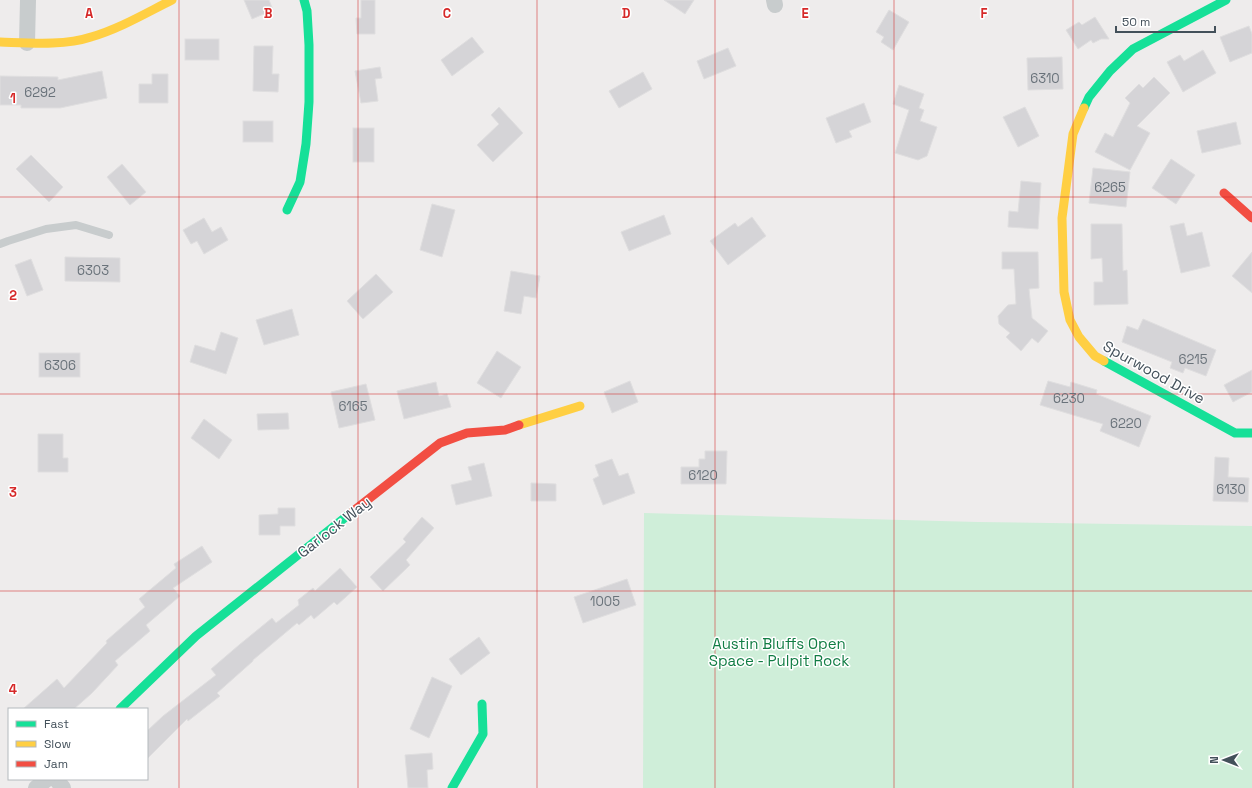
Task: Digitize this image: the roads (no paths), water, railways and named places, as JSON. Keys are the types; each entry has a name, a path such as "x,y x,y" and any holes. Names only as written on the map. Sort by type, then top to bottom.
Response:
{"street":[{"path":"27,43 28,0"},
{"path":"0,42 56,43 90,38 109,31 172,0"},
{"path":"286,210 300,182 306,144 309,102 309,45 307,11 304,0"},
{"name":"Spurwood Drive","path":"1226,0 1133,49 1110,71 1089,97 1073,134 1062,218 1064,292 1070,320 1079,338 1095,356 1235,433 1252,433"},
{"path":"1224,193 1252,218"},
{"name":"Garlock Way","path":"121,708 196,636 440,443 467,433 505,430 580,406"},
{"path":"452,788 483,734 482,704"},
{"path":"36,788 45,780"},
{"path":"57,780 63,788"}],"lane":[{"path":"0,244 46,229 76,225 109,235"}],"park label":[{"name":"Austin Bluffs Open Space - Pulpit Rock","path":"779,652"}]}
